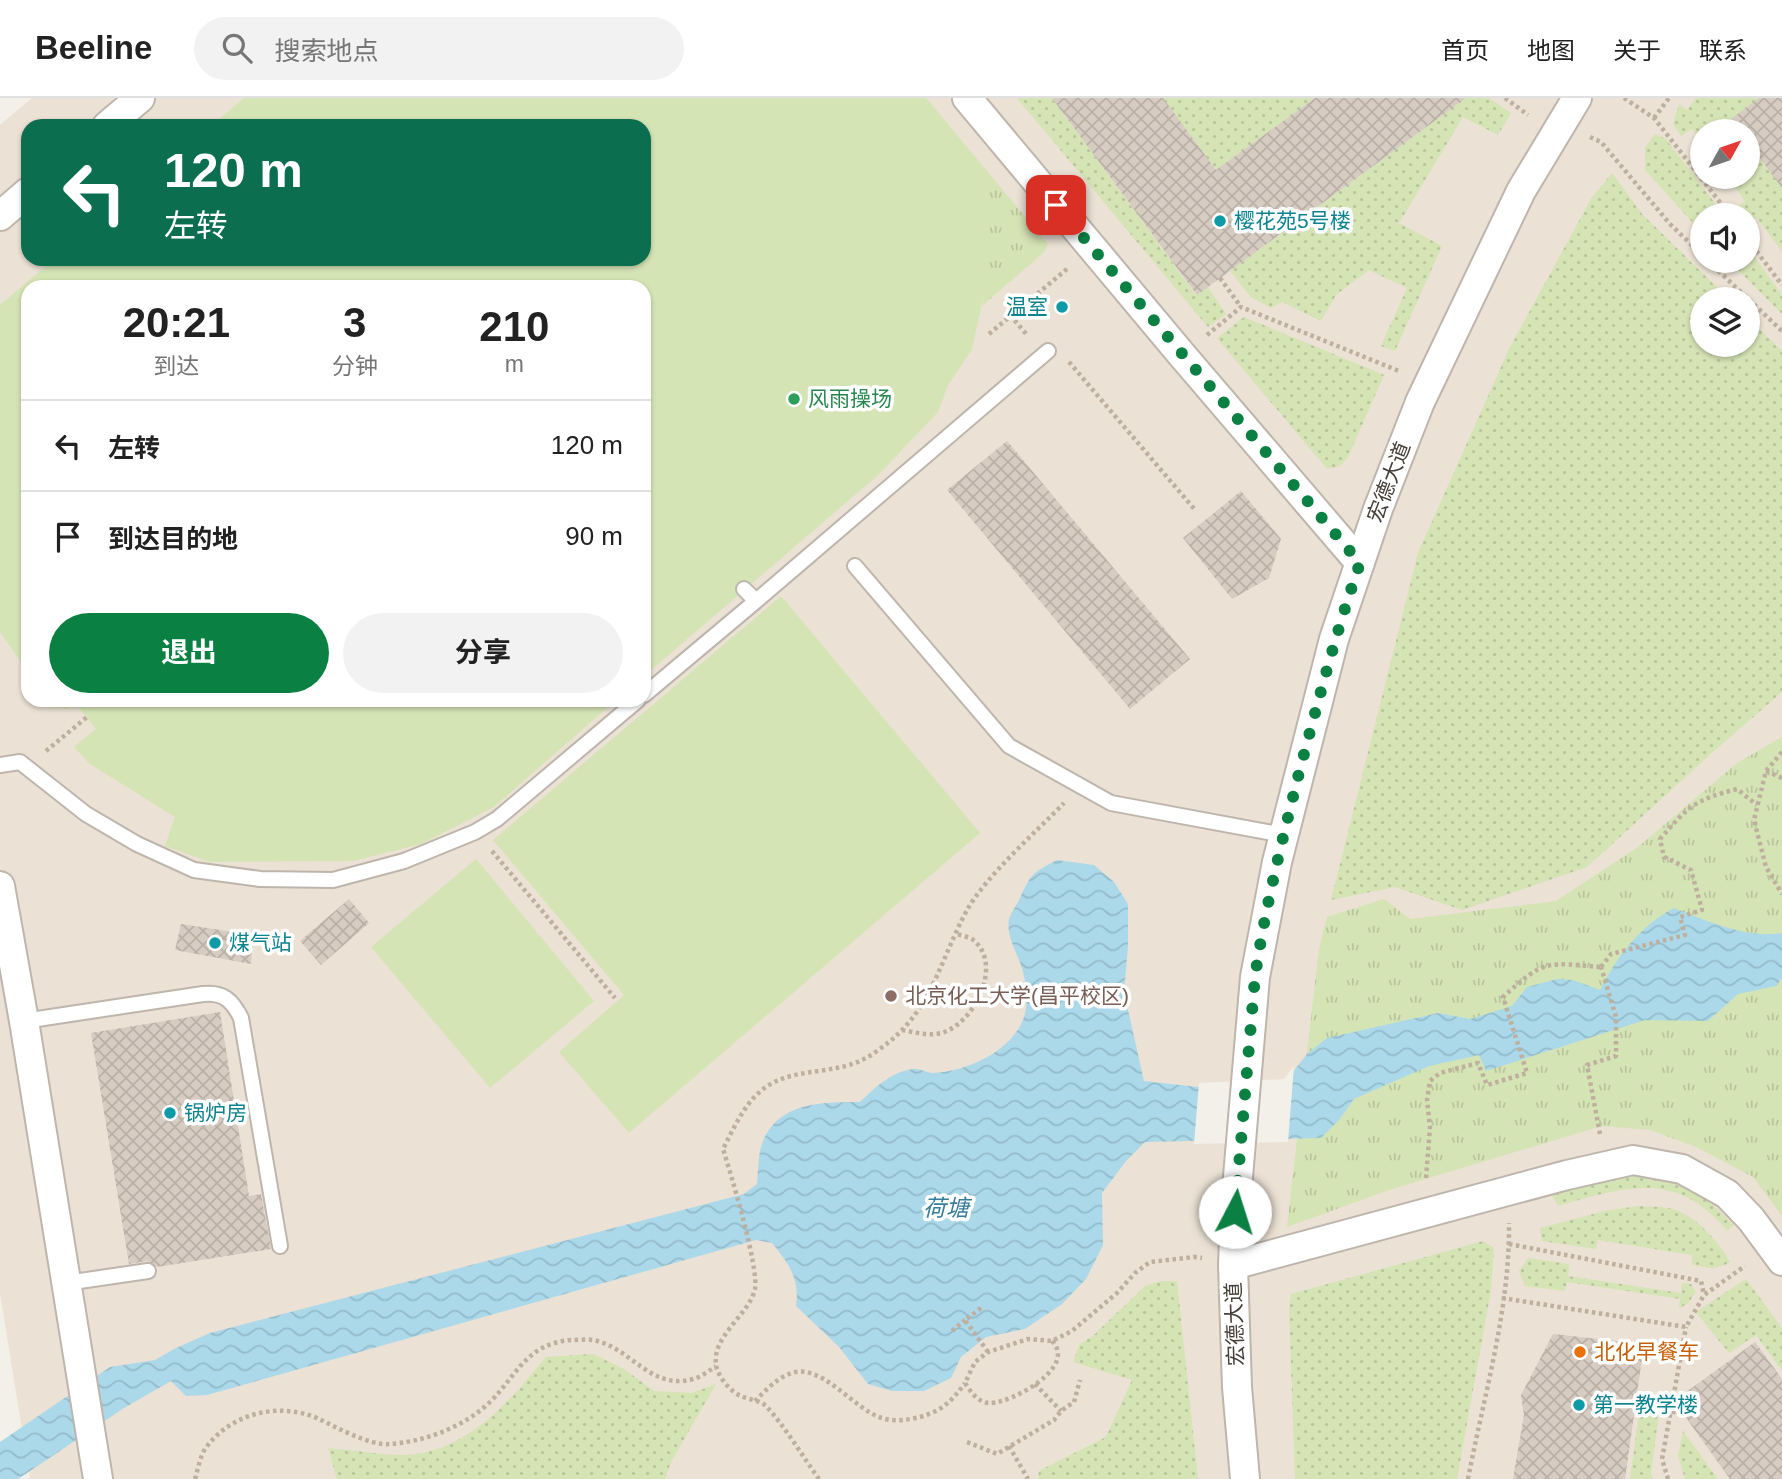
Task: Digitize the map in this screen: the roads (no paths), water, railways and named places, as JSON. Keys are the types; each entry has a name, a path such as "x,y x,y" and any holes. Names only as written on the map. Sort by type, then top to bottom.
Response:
{"street":[{"path":"115,119 140,98"},
{"path":"967,98 1360,563"},
{"name":"宏德大道","path":"1245,1479 1237,1388 1233,1265 1235,1212 1255,977 1284,835 1334,639 1385,489 1420,402 1521,191 1577,98"},
{"path":"0,216 21,198"},
{"path":"0,886 96,1468"},
{"path":"1233,1265 1633,1160 1682,1169 1727,1194 1751,1219 1777,1254"}],"lane":[{"path":"651,689 1048,351"},
{"path":"855,566 1009,746 1111,803 1284,835"},
{"path":"744,589 756,601"},
{"path":"0,765 20,762 86,814 137,844 194,870 260,879 333,880 404,861 475,832 496,819 630,707"},
{"path":"24,1021 203,994 214,993 230,1000 241,1018 279,1247"},
{"path":"66,1283 148,1271"}],"water":[{"name":"荷塘","path":"1057,860 1094,865 1114,882 1128,904 1124,992 1144,1081 1207,1088 1285,1082 1307,1054 1327,1038 1438,1013 1470,1019 1512,1006 1527,987 1557,979 1573,980 1600,990 1614,965 1640,933 1674,908 1741,931 1782,933 1782,978 1776,986 1738,994 1708,1021 1645,1020 1486,1071 1479,1055 1429,1066 1354,1099 1339,1120 1321,1138 1145,1142 1126,1161 1102,1193 1103,1245 1086,1279 1062,1304 1025,1329 986,1337 961,1357 951,1378 924,1391 892,1391 868,1384 839,1347 796,1306 795,1280 772,1243 756,1240 207,1395 186,1396 171,1381 124,1408 18,1479 0,1479 0,1442 110,1367 155,1360 210,1333 744,1194 757,1184 760,1151 766,1135 786,1114 814,1105 860,1102 897,1073 915,1069 930,1073 946,1072 987,1057 1010,1040 1026,1011 1024,977 1010,937 1009,919 1030,879 1037,871"}],"place":[{"name":"樱花苑5号楼","path":"1220,221"},
{"name":"温室","path":"1062,307"},
{"name":"风雨操场","path":"794,399"},
{"name":"煤气站","path":"215,943"},
{"name":"北京化工大学(昌平校区)","path":"891,996"},
{"name":"锅炉房","path":"170,1113"},
{"name":"北化早餐车","path":"1580,1352"},
{"name":"第一教学楼","path":"1579,1405"}]}
